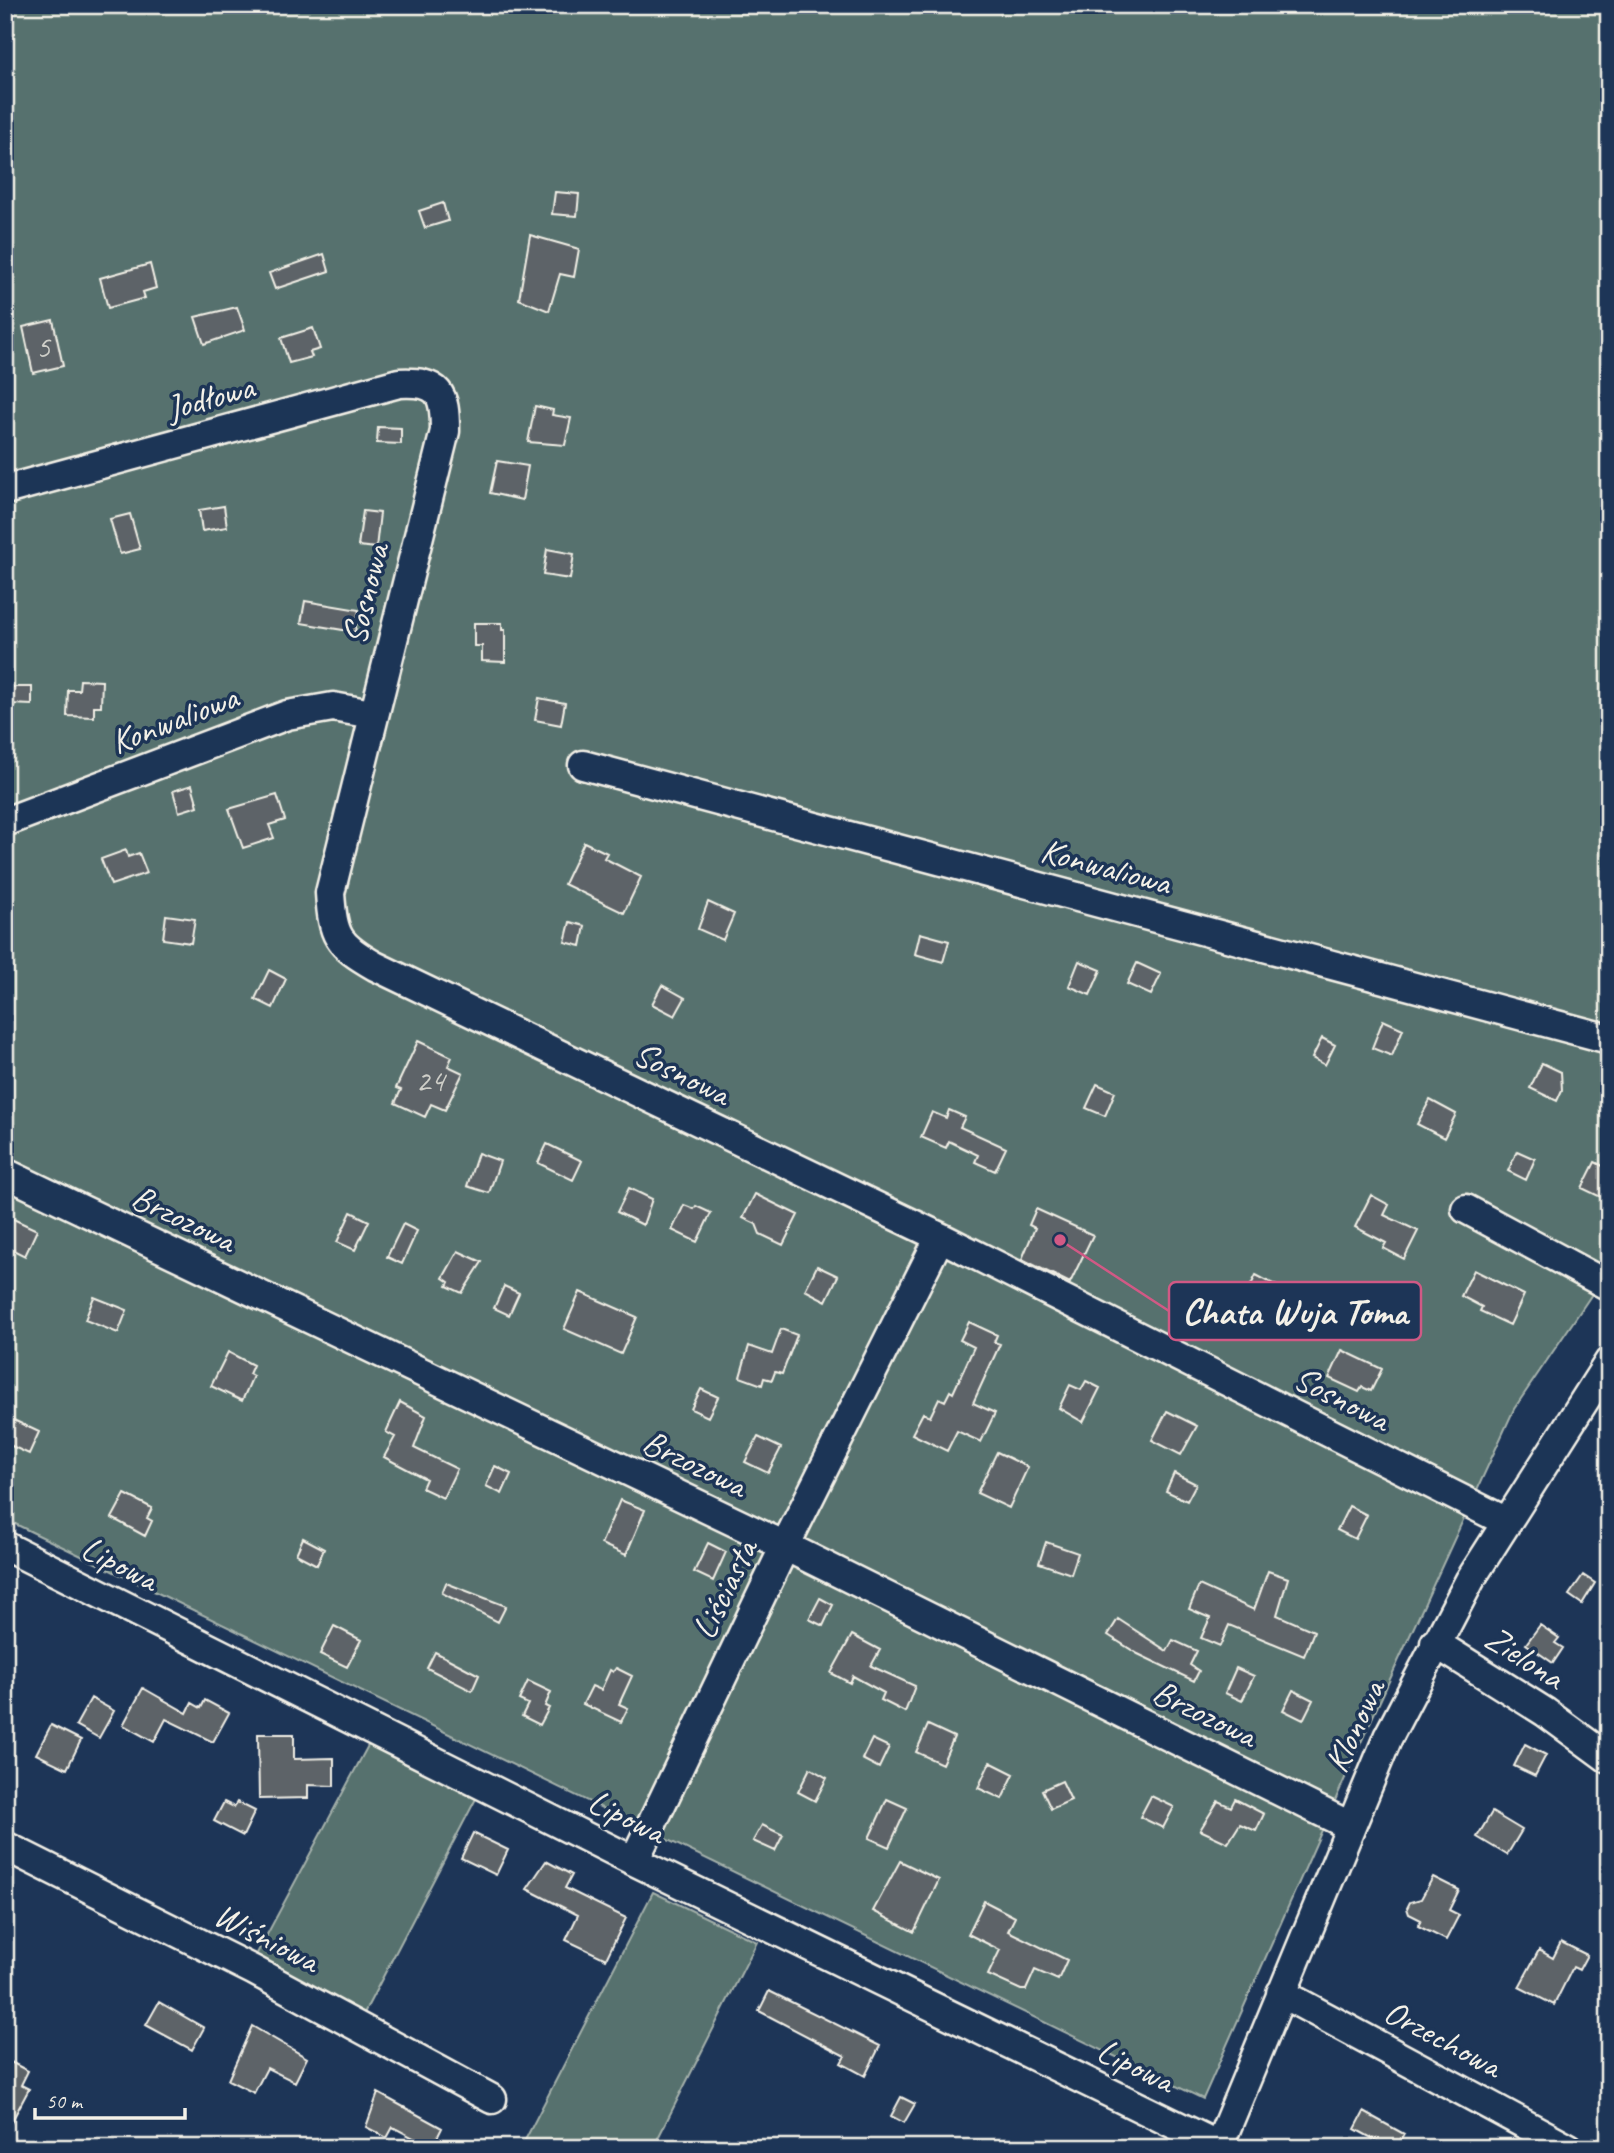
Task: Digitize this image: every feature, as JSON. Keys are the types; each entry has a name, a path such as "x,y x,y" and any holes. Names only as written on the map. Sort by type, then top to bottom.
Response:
{"street":[{"name":"Jodłowa","path":"5,490 399,383 419,382 435,387"},
{"name":"Sosnowa","path":"435,387 445,403 445,431 372,714 330,893 332,924 346,948 375,966 940,1237 1507,1522"},
{"name":"Konwaliowa","path":"5,822 287,715 333,707 372,714"},
{"name":"Konwaliowa","path":"583,765 1609,1039"},
{"name":"Brzozowa","path":"5,1173 785,1546 1350,1826"},
{"path":"1466,1209 1609,1286"},
{"name":"Liściasta","path":"634,1861 785,1546 940,1237"},
{"name":"Klonowa","path":"1218,2147 1388,1737 1435,1643 1507,1522 1609,1362"},
{"name":"Lipowa","path":"5,1546 634,1861 1218,2147"},
{"name":"Zielona","path":"1435,1643 1545,1712 1609,1759"},
{"name":"Wiśniowa","path":"5,1846 253,1970 492,2099"},
{"name":"Orzechowa","path":"1281,1993 1569,2148"}],"green space":[{"path":"5,5 1609,5 1609,1269 1514,1409 1357,1751 1203,2099 5,1519"},
{"path":"372,1738 480,1791 362,2017 255,1957"},
{"path":"653,1892 757,1942 653,2148 521,2148"}],"building":[{"path":"555,192 579,194 577,216 552,214"},
{"path":"443,203 448,221 425,228 419,211"},
{"path":"530,235 579,249 574,277 560,274 549,311 519,299"},
{"path":"324,254 329,271 275,289 269,273"},
{"path":"150,264 156,288 143,292 145,298 108,308 100,278"},
{"path":"237,307 245,330 204,344 195,317"},
{"path":"53,320 63,366 33,373 23,327"},
{"path":"313,328 320,349 310,352 312,357 289,363 281,338"},
{"path":"535,406 553,410 552,415 571,418 565,445 528,442"},
{"path":"378,427 401,428 401,444 377,443"},
{"path":"497,461 528,466 522,500 490,493"},
{"path":"224,506 227,527 202,531 199,510"},
{"path":"363,511 380,513 376,548 358,546"},
{"path":"130,514 140,549 120,554 110,519"},
{"path":"547,549 574,554 570,579 543,575"},
{"path":"305,601 359,610 355,632 301,623"},
{"path":"474,623 502,623 502,630 505,630 505,662 482,661 482,646 474,646"},
{"path":"80,680 102,681 101,706 94,706 94,717 67,716 68,690 79,690"},
{"path":"10,687 32,687 32,705 10,704"},
{"path":"539,698 565,703 561,725 535,720"},
{"path":"192,785 198,806 179,812 173,791"},
{"path":"277,795 285,820 269,825 274,838 243,848 229,809"},
{"path":"584,842 607,853 604,858 641,877 624,913 564,884"},
{"path":"126,850 128,857 139,853 147,873 111,885 101,859"},
{"path":"708,902 734,914 723,940 698,929"},
{"path":"166,915 195,919 191,943 163,939"},
{"path":"570,922 585,926 581,946 565,942"},
{"path":"920,933 949,941 943,962 915,954"},
{"path":"1079,961 1101,970 1090,995 1069,986"},
{"path":"1137,963 1161,974 1151,995 1127,984"},
{"path":"269,970 286,979 273,1008 255,999"},
{"path":"662,985 685,998 675,1016 652,1004"},
{"path":"1383,1020 1403,1029 1392,1056 1372,1048"},
{"path":"1322,1038 1335,1045 1325,1065 1312,1058"},
{"path":"418,1041 452,1057 448,1066 463,1073 445,1110 431,1104 425,1117 395,1103 401,1090 396,1088"},
{"path":"1542,1063 1561,1072 1562,1090 1557,1101 1530,1088"},
{"path":"1097,1084 1115,1092 1105,1116 1086,1108"},
{"path":"1430,1100 1456,1114 1444,1138 1417,1124"},
{"path":"949,1110 965,1117 960,1127 1006,1148 995,1171 975,1162 978,1155 949,1141 946,1148 921,1137 932,1112 946,1118"},
{"path":"547,1144 582,1161 573,1180 538,1163"},
{"path":"1517,1151 1535,1159 1526,1180 1508,1171"},
{"path":"478,1153 500,1161 489,1193 467,1186"},
{"path":"1595,1162 1609,1169 1609,1201 1582,1188"},
{"path":"629,1188 652,1199 643,1225 617,1212"},
{"path":"755,1194 798,1215 783,1245 760,1234 756,1224 743,1218"},
{"path":"1371,1195 1389,1205 1384,1215 1418,1231 1404,1259 1383,1248 1386,1243 1355,1227"},
{"path":"684,1205 694,1209 696,1206 711,1213 697,1242 672,1230"},
{"path":"1036,1209 1093,1235 1070,1283 1022,1259 1035,1228 1029,1225"},
{"path":"351,1212 369,1221 355,1250 337,1242"},
{"path":"9,1217 37,1230 25,1256 5,1246 5,1225"},
{"path":"403,1224 417,1231 402,1264 387,1257"},
{"path":"458,1251 482,1262 462,1293 447,1286 449,1282 443,1278"},
{"path":"817,1266 838,1276 826,1301 805,1290"},
{"path":"1474,1270 1524,1295 1510,1325 1480,1311 1482,1307 1461,1296"},
{"path":"1256,1275 1279,1287 1272,1301 1249,1289"},
{"path":"504,1286 519,1293 509,1315 494,1308"},
{"path":"580,1292 637,1317 621,1354 564,1329"},
{"path":"94,1297 127,1310 118,1333 85,1320"},
{"path":"969,1322 997,1335 994,1342 1000,1344 973,1403 995,1413 981,1442 957,1431 947,1451 912,1434 923,1413 930,1417 939,1398 945,1401 950,1391 953,1393 974,1347 960,1340"},
{"path":"781,1329 797,1335 782,1374 775,1372 772,1380 764,1378 762,1385 740,1377 749,1346 772,1354"},
{"path":"1342,1350 1382,1369 1371,1391 1362,1387 1359,1392 1329,1378"},
{"path":"228,1352 253,1365 249,1374 253,1376 242,1401 211,1386"},
{"path":"1086,1381 1100,1388 1083,1422 1059,1408 1070,1385 1081,1390"},
{"path":"701,1389 718,1397 708,1417 691,1409"},
{"path":"400,1402 426,1416 414,1448 457,1469 443,1498 422,1488 426,1479 384,1457 395,1437 386,1432"},
{"path":"1167,1411 1197,1426 1181,1455 1152,1440"},
{"path":"5,1416 39,1432 29,1454 5,1443"},
{"path":"758,1437 781,1448 768,1473 745,1462"},
{"path":"997,1452 1028,1467 1009,1508 977,1493"},
{"path":"495,1466 511,1474 502,1494 486,1486"},
{"path":"1174,1473 1196,1484 1187,1501 1166,1491"},
{"path":"125,1494 152,1508 147,1518 152,1521 145,1536 112,1518"},
{"path":"620,1500 645,1510 626,1555 601,1544"},
{"path":"1349,1506 1367,1515 1355,1539 1337,1530"},
{"path":"303,1538 324,1549 317,1565 296,1554"},
{"path":"1046,1542 1078,1553 1071,1574 1039,1563"},
{"path":"708,1543 726,1552 713,1581 694,1572"},
{"path":"1268,1571 1288,1578 1277,1615 1314,1631 1304,1656 1229,1625 1220,1646 1201,1638 1210,1618 1189,1609 1199,1585 1254,1610"},
{"path":"1583,1575 1595,1583 1582,1604 1569,1595"},
{"path":"446,1583 506,1606 498,1622 442,1593"},
{"path":"820,1598 833,1605 823,1626 809,1619"},
{"path":"1118,1619 1167,1651 1173,1640 1197,1651 1190,1665 1199,1671 1194,1681 1138,1654 1108,1635"},
{"path":"1540,1625 1559,1638 1555,1643 1563,1648 1553,1663 1526,1644"},
{"path":"334,1626 361,1640 347,1667 320,1654"},
{"path":"852,1635 880,1650 871,1666 915,1686 905,1712 881,1700 884,1693 853,1676 850,1683 831,1673"},
{"path":"435,1652 479,1675 472,1691 427,1668"},
{"path":"616,1668 632,1676 619,1704 628,1708 621,1722 583,1704 592,1686 601,1690 610,1670 613,1672"},
{"path":"1236,1668 1254,1676 1242,1701 1225,1693"},
{"path":"528,1681 551,1692 545,1706 549,1708 540,1725 522,1716 528,1704 519,1700"},
{"path":"143,1688 187,1713 192,1703 201,1708 205,1700 229,1713 213,1742 166,1719 154,1742 123,1725"},
{"path":"1293,1690 1313,1700 1303,1720 1283,1710"},
{"path":"91,1698 114,1711 99,1738 76,1725"},
{"path":"51,1725 81,1740 67,1769 36,1754"},
{"path":"928,1725 954,1737 942,1764 916,1752"},
{"path":"258,1734 294,1734 294,1759 334,1758 334,1786 308,1785 308,1798 259,1799"},
{"path":"872,1739 889,1747 879,1768 862,1759"},
{"path":"1525,1744 1546,1755 1535,1776 1514,1766"},
{"path":"990,1762 1014,1774 1002,1799 978,1788"},
{"path":"810,1768 827,1778 815,1801 798,1792"},
{"path":"1062,1781 1071,1800 1051,1809 1042,1790"},
{"path":"1151,1796 1174,1807 1163,1828 1140,1817"},
{"path":"887,1799 907,1808 889,1847 869,1838"},
{"path":"1235,1799 1264,1814 1256,1831 1240,1824 1228,1843 1200,1830 1218,1801 1231,1807"},
{"path":"224,1802 234,1807 237,1802 255,1811 243,1836 214,1821"},
{"path":"1492,1812 1522,1830 1507,1855 1477,1837"},
{"path":"762,1825 783,1835 775,1851 753,1841"},
{"path":"473,1833 508,1850 496,1875 461,1858"},
{"path":"546,1861 572,1875 565,1888 626,1918 606,1959 566,1940 578,1915 527,1889"},
{"path":"900,1861 939,1880 914,1932 873,1911"},
{"path":"1433,1877 1459,1890 1449,1910 1459,1915 1446,1940 1418,1926 1421,1920 1409,1914 1407,1908 1410,1902 1421,1899"},
{"path":"984,1901 1015,1917 1008,1931 1067,1960 1058,1980 1035,1970 1026,1990 1021,1990 988,1975 1000,1950 968,1934"},
{"path":"1561,1942 1587,1955 1579,1970 1573,1967 1554,2005 1519,1987 1539,1950 1553,1958"},
{"path":"769,1991 880,2046 865,2076 841,2063 845,2056 759,2011"},
{"path":"159,2002 204,2028 192,2050 146,2025"},
{"path":"252,2026 307,2058 295,2082 267,2068 254,2093 228,2080"},
{"path":"5,2059 28,2071 21,2085 29,2089 5,2134"},
{"path":"378,2093 442,2128 432,2148 393,2127 387,2138 366,2127"},
{"path":"901,2097 915,2104 904,2123 891,2116"},
{"path":"1364,2112 1404,2134 1397,2148 1390,2148 1355,2129"}],"place":[{"name":"Chata Wuja Toma","path":"1060,1240"}]}
